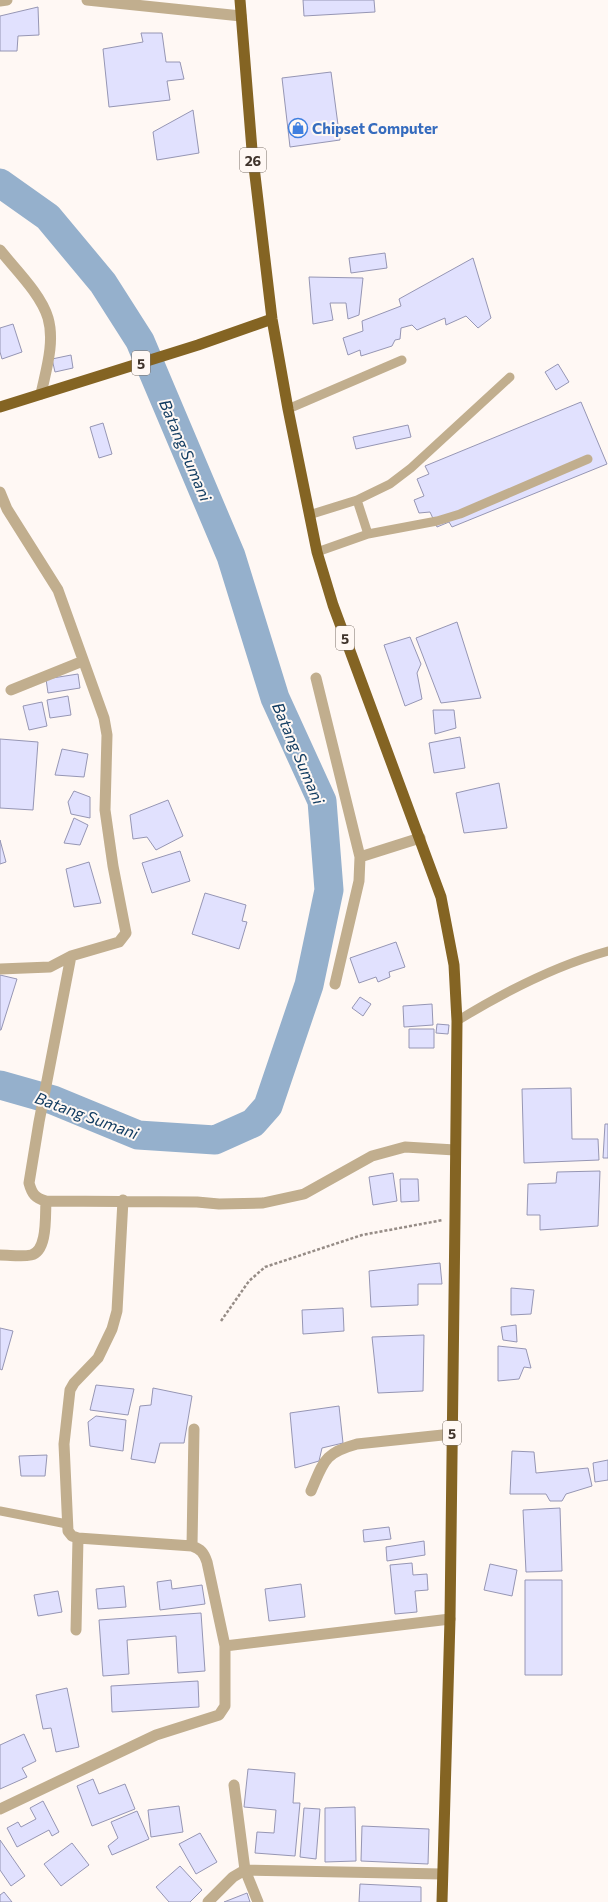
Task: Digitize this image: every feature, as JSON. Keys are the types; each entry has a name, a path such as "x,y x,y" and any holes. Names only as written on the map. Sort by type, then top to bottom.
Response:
{"highway":[{"name":"26","path":"240,0 252,150 272,319"},
{"name":"5","path":"0,407 198,345 272,319 288,409 310,515 318,552 333,606 441,898 454,965 457,1021 450,1619 442,1902"}],"street":[{"path":"0,1 7,0"},
{"path":"87,0 241,16"},
{"path":"0,250 40,300 48,318 49,352 41,394"},
{"path":"0,492 7,509 58,590 106,726 105,810 113,866 126,933 119,942 71,956 46,968 0,969"},
{"path":"11,690 83,662"},
{"path":"316,678 360,857 359,881 335,984"},
{"path":"360,857 420,838"},
{"path":"71,956 39,1122 29,1183 36,1198 46,1201 124,1200 219,1204 263,1203 304,1194 372,1156 405,1147 455,1150"},
{"path":"0,1809 156,1735 219,1715 225,1706 226,1646 205,1554 200,1549 192,1546 78,1538 72,1536 68,1532 64,1444 70,1390 74,1383 98,1358 112,1329 117,1311 124,1200"},
{"path":"0,1255 30,1255 39,1251 43,1242 46,1201"},
{"path":"192,1546 194,1429"},
{"path":"312,1490 323,1462 332,1453 344,1448 357,1444 452,1434"},
{"path":"76,1630 78,1538"},
{"path":"226,1646 450,1619"},
{"path":"234,1785 245,1870 258,1902"},
{"path":"208,1902 232,1877 245,1870 442,1874"}],"lane":[{"path":"288,409 402,360"},
{"path":"310,515 357,500 390,484 411,468 510,377"},
{"path":"318,552 368,534 437,521 460,514 588,459"},
{"path":"357,500 368,534"},
{"path":"457,1021 502,994 543,975 608,951"},
{"path":"0,1511 67,1524"}],"path":[{"path":"221,1321 249,1281 256,1273 265,1267 362,1235 455,1217"}],"building":[{"path":"303,0 374,0 375,12 304,16"},
{"path":"38,7 39,35 18,36 17,51 0,51 0,16"},
{"path":"141,33 162,33 166,62 180,62 184,79 167,81 170,100 109,107 103,49 143,42"},
{"path":"331,72 340,140 290,147 282,78"},
{"path":"193,110 199,153 157,160 153,132"},
{"path":"385,253 387,268 351,273 349,258"},
{"path":"473,258 491,318 478,328 466,316 446,325 445,318 417,330 412,325 401,328 400,339 395,340 392,346 361,356 360,350 348,355 343,338 363,331 362,321 401,306 399,299"},
{"path":"309,277 363,278 359,315 348,319 346,303 330,303 333,320 313,324"},
{"path":"13,324 22,352 2,359 0,352 0,328"},
{"path":"71,355 73,368 55,372 52,359"},
{"path":"558,364 569,382 556,390 545,372"},
{"path":"581,402 607,464 452,527 449,522 437,527 430,512 419,513 414,500 424,496 417,479 429,474 425,466"},
{"path":"103,423 112,454 99,458 90,427"},
{"path":"408,425 411,437 356,449 353,437"},
{"path":"457,622 481,698 441,703 416,638"},
{"path":"410,637 421,664 417,673 422,699 405,706 384,645"},
{"path":"78,674 80,688 48,693 46,679"},
{"path":"68,696 71,715 50,718 47,700"},
{"path":"42,702 47,726 29,730 23,706"},
{"path":"433,710 454,710 456,728 435,734"},
{"path":"460,737 465,768 434,773 429,743"},
{"path":"0,739 38,742 33,810 0,808"},
{"path":"62,749 88,754 84,777 55,775"},
{"path":"499,783 507,828 464,833 456,793"},
{"path":"74,791 90,797 90,818 71,814 68,802"},
{"path":"168,800 183,836 156,850 147,837 133,839 130,815"},
{"path":"74,818 88,825 80,845 64,843"},
{"path":"0,840 6,862 0,864"},
{"path":"180,851 190,881 152,893 142,863"},
{"path":"89,862 101,903 74,907 66,869"},
{"path":"205,893 246,905 242,921 247,922 239,949 192,934"},
{"path":"396,942 405,967 389,972 390,977 378,982 376,977 359,983 350,958"},
{"path":"0,975 17,979 1,1030 0,1030"},
{"path":"360,997 371,1004 363,1016 352,1008"},
{"path":"432,1004 433,1025 404,1027 403,1006"},
{"path":"437,1024 449,1025 448,1034 436,1033"},
{"path":"409,1029 434,1029 434,1048 409,1048"},
{"path":"571,1088 572,1139 598,1139 599,1160 524,1163 522,1089"},
{"path":"605,1124 608,1124 608,1158 603,1158"},
{"path":"600,1171 598,1226 540,1230 540,1215 527,1215 528,1184 556,1183 557,1172"},
{"path":"393,1173 397,1201 373,1205 369,1177"},
{"path":"400,1179 418,1179 419,1201 401,1202"},
{"path":"440,1263 442,1284 418,1284 418,1305 371,1307 369,1271"},
{"path":"511,1288 534,1290 531,1314 511,1315"},
{"path":"343,1308 344,1331 303,1334 302,1310"},
{"path":"516,1325 517,1342 503,1340 501,1327"},
{"path":"0,1328 13,1331 2,1370 0,1369"},
{"path":"424,1335 423,1391 378,1393 372,1337"},
{"path":"498,1346 526,1349 531,1368 524,1367 519,1379 498,1381"},
{"path":"96,1385 134,1389 128,1415 90,1410"},
{"path":"153,1388 192,1396 184,1443 160,1443 155,1463 131,1459 140,1406 151,1405"},
{"path":"339,1406 343,1443 322,1448 319,1461 295,1468 290,1413"},
{"path":"96,1416 126,1420 123,1451 90,1446 88,1422"},
{"path":"512,1451 534,1452 536,1473 588,1468 592,1486 566,1494 562,1501 550,1501 546,1494 510,1494"},
{"path":"47,1455 45,1476 21,1476 19,1456"},
{"path":"608,1460 608,1480 595,1482 593,1463"},
{"path":"560,1508 562,1571 526,1572 523,1510"},
{"path":"389,1527 391,1539 364,1542 363,1530"},
{"path":"424,1541 425,1555 387,1561 386,1547"},
{"path":"412,1563 413,1575 427,1574 428,1590 415,1591 417,1612 395,1614 390,1565"},
{"path":"490,1564 517,1570 512,1596 484,1590"},
{"path":"171,1580 172,1589 202,1585 205,1604 160,1610 157,1582"},
{"path":"525,1580 562,1580 562,1675 525,1675"},
{"path":"301,1584 305,1617 269,1621 265,1589"},
{"path":"124,1586 126,1607 98,1609 96,1589"},
{"path":"58,1591 62,1612 38,1616 34,1595"},
{"path":"201,1613 205,1671 178,1673 176,1636 127,1640 129,1674 103,1676 99,1620"},
{"path":"198,1681 199,1707 112,1712 111,1686"},
{"path":"67,1688 79,1747 56,1752 51,1728 43,1729 36,1695"},
{"path":"24,1734 36,1761 22,1768 27,1777 0,1789 0,1745"},
{"path":"248,1769 295,1773 293,1803 300,1803 295,1856 255,1853 257,1832 274,1833 276,1810 244,1807"},
{"path":"93,1779 99,1794 125,1784 135,1809 92,1826 77,1786"},
{"path":"43,1801 59,1832 52,1836 49,1830 17,1847 7,1828 18,1822 21,1827 36,1819 30,1808"},
{"path":"179,1806 183,1832 151,1837 148,1810"},
{"path":"355,1807 356,1861 325,1862 325,1808"},
{"path":"304,1808 320,1809 316,1859 300,1857"},
{"path":"137,1811 149,1839 112,1855 108,1846 118,1838 111,1822"},
{"path":"362,1826 429,1829 428,1864 361,1861"},
{"path":"200,1833 217,1862 196,1874 179,1844"},
{"path":"0,1840 25,1876 11,1886 0,1870"},
{"path":"72,1843 89,1865 61,1886 44,1864"},
{"path":"180,1866 202,1890 190,1902 169,1902 156,1887"},
{"path":"360,1884 421,1887 421,1902 359,1902"},
{"path":"4,1892 12,1902 0,1902 0,1895"},
{"path":"247,1893 250,1902 224,1902"}],"waterway":[{"name":"Batang Sumani","path":"0,183 48,217 103,283 140,341 231,556 275,698 322,801 329,890 309,985 268,1106 253,1123 215,1140 138,1135 53,1100 0,1085"}],"place":[{"name":"Chipset Computer","path":"298,128"}]}
